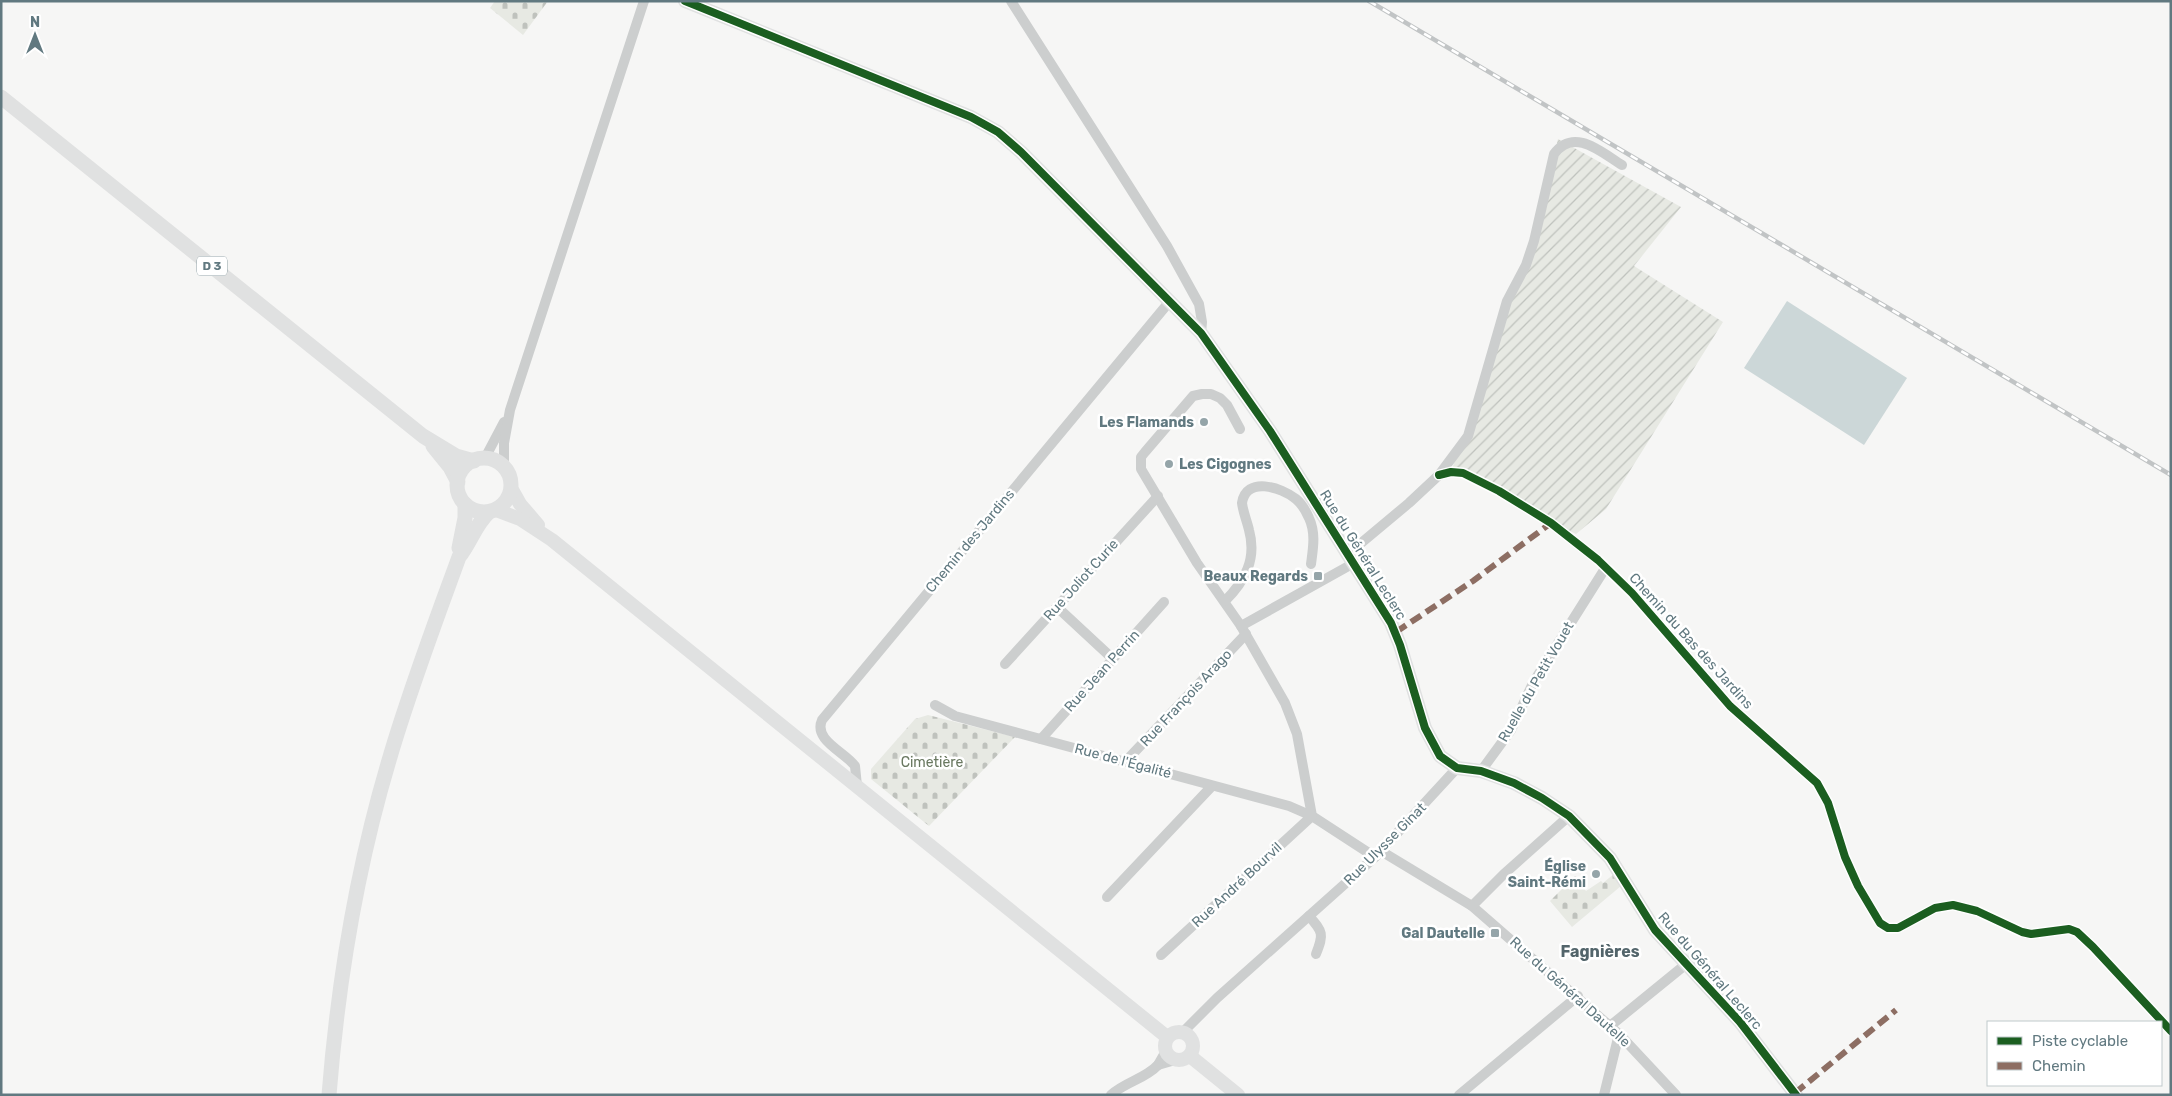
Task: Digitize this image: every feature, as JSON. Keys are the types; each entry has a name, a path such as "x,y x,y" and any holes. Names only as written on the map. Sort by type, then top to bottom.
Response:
{"main road":[{"name":"D 3","path":"1,97 423,436 456,456 479,459"},
{"name":"D 3","path":"423,436 450,467 458,482"},
{"path":"459,557 466,548 475,528 492,511 503,504 509,497 511,488 511,480 504,467 492,459 479,459 463,469 458,482 460,497 472,509 492,511"},
{"path":"329,1095 342,973 373,818 402,718 459,557 465,504"}],"street":[{"path":"504,467 504,443 510,410 644,1"},
{"name":"Rue du Général Leclerc","path":"685,1 954,109 985,124 1009,141 1033,163 1201,333 1270,431 1396,632 1429,738 1440,756 1457,768 1500,776 1528,790 1569,816 1610,858 1647,919 1685,964 1740,1022 1796,1095"},
{"path":"1011,1 1172,254 1199,304 1202,322 1201,333"},
{"name":"Rue François Arago","path":"1126,761 1244,630 1351,559 1439,475 1460,449 1472,427 1507,301 1526,265 1534,241 1554,154 1561,146 1572,141 1580,141 1587,143 1622,165"},
{"name":"Chemin des Jardins","path":"856,786 855,766 821,734 820,724 822,720 1170,301"},
{"path":"1240,429 1227,405 1220,398 1211,394 1193,396 1141,458 1142,469 1197,563 1244,630 1292,717 1302,751 1312,816"},
{"path":"479,459 510,410"},
{"name":"Chemin du Bas des Jardins","path":"1439,475 1456,472 1484,482 1551,523 1606,567 1730,706 1817,783 1828,803 1848,864 1871,911 1880,923 1888,928 1898,928 1935,908 1953,905 1977,910 2022,932 2031,934 2038,935 2063,928 2069,929 2077,932 2088,942 2162,1021"},
{"path":"1225,601 1240,585 1250,565 1251,540 1242,503 1248,489 1259,486 1274,488 1291,495 1301,504 1309,517 1312,529 1314,546 1312,564"},
{"path":"511,488 527,513 552,540"},
{"name":"Rue Joliot Curie","path":"1005,664 1158,496"},
{"path":"492,511 520,520 552,540 1167,1037 1170,1055"},
{"name":"Ruelle du Petit Vouet","path":"1481,771 1511,730 1533,683 1606,567"},
{"name":"Rue Jean Perrin","path":"1041,739 1164,602"},
{"path":"1057,606 1113,659"},
{"name":"Rue de l'Égalité","path":"935,706 955,716 1290,806 1312,816"},
{"name":"Rue Ulysse Ginat","path":"1184,1032 1217,998 1378,854 1457,768"},
{"path":"1107,897 1212,786"},
{"name":"Rue du Général Dautelle","path":"1312,816 1472,906 1578,996 1619,1034 1676,1095"},
{"name":"Rue André Bourvil","path":"1161,955 1312,816"},
{"path":"1472,906 1504,874 1569,816"},
{"path":"1309,916 1321,930 1322,934 1316,954"},
{"path":"1610,1026 1685,964"},
{"path":"1459,1095 1578,996"},
{"name":"Chemin du Bas des Jardins","path":"2162,1021 2171,1031"},
{"path":"1167,1037 1178,1031 1184,1032 1192,1043 1190,1056"},
{"path":"1604,1095 1619,1034"},
{"path":"1170,1055 1185,1059 1190,1056"},
{"path":"1111,1095 1121,1087 1146,1076 1170,1055"},
{"path":"1190,1056 1238,1095"}],"green space":[{"path":"495,1 548,1 523,35 490,8"},
{"path":"1558,139 1681,207 1634,266 1723,322 1606,509 1576,534 1451,472 1543,201"},
{"name":"Cimetière","path":"928,715 1015,737 929,826 871,779 871,769 915,719"},
{"path":"1615,873 1621,886 1572,927 1550,901 1575,876 1586,891 1601,881 1603,883"}],"shaded area":[{"path":"1787,301 1907,378 1864,445 1744,368"}],"railway":[{"path":"1369,1 2171,475"}],"marked path":[{"path":"1396,632 1473,581 1551,523"},
{"path":"1795,1093 1896,1010"}],"cycle path":[{"path":"685,1 971,117 998,132 1021,152 1201,333 1270,431 1391,623 1400,645 1425,728 1440,756 1457,768 1481,771 1514,783 1542,798 1569,816 1610,858 1655,930 1740,1022 1796,1095"},
{"path":"1439,475 1451,472 1463,473 1499,491 1551,523 1598,560 1632,593 1730,706 1817,783 1828,803 1845,857 1858,886 1880,923 1888,928 1898,928 1935,908 1953,905 1977,911 2022,932 2031,934 2069,929 2077,932 2093,947 2162,1021"},
{"path":"2162,1021 2171,1031"}],"place":[{"name":"Les Flamands","path":"1204,422"},
{"name":"Les Cigognes","path":"1169,464"},
{"name":"Beaux Regards","path":"1318,576"},
{"name":"Église Saint-Rémi","path":"1596,874"},
{"name":"Gal Dautelle","path":"1495,933"}],"district":[{"name":"Fagnières","path":"1600,951"}]}
